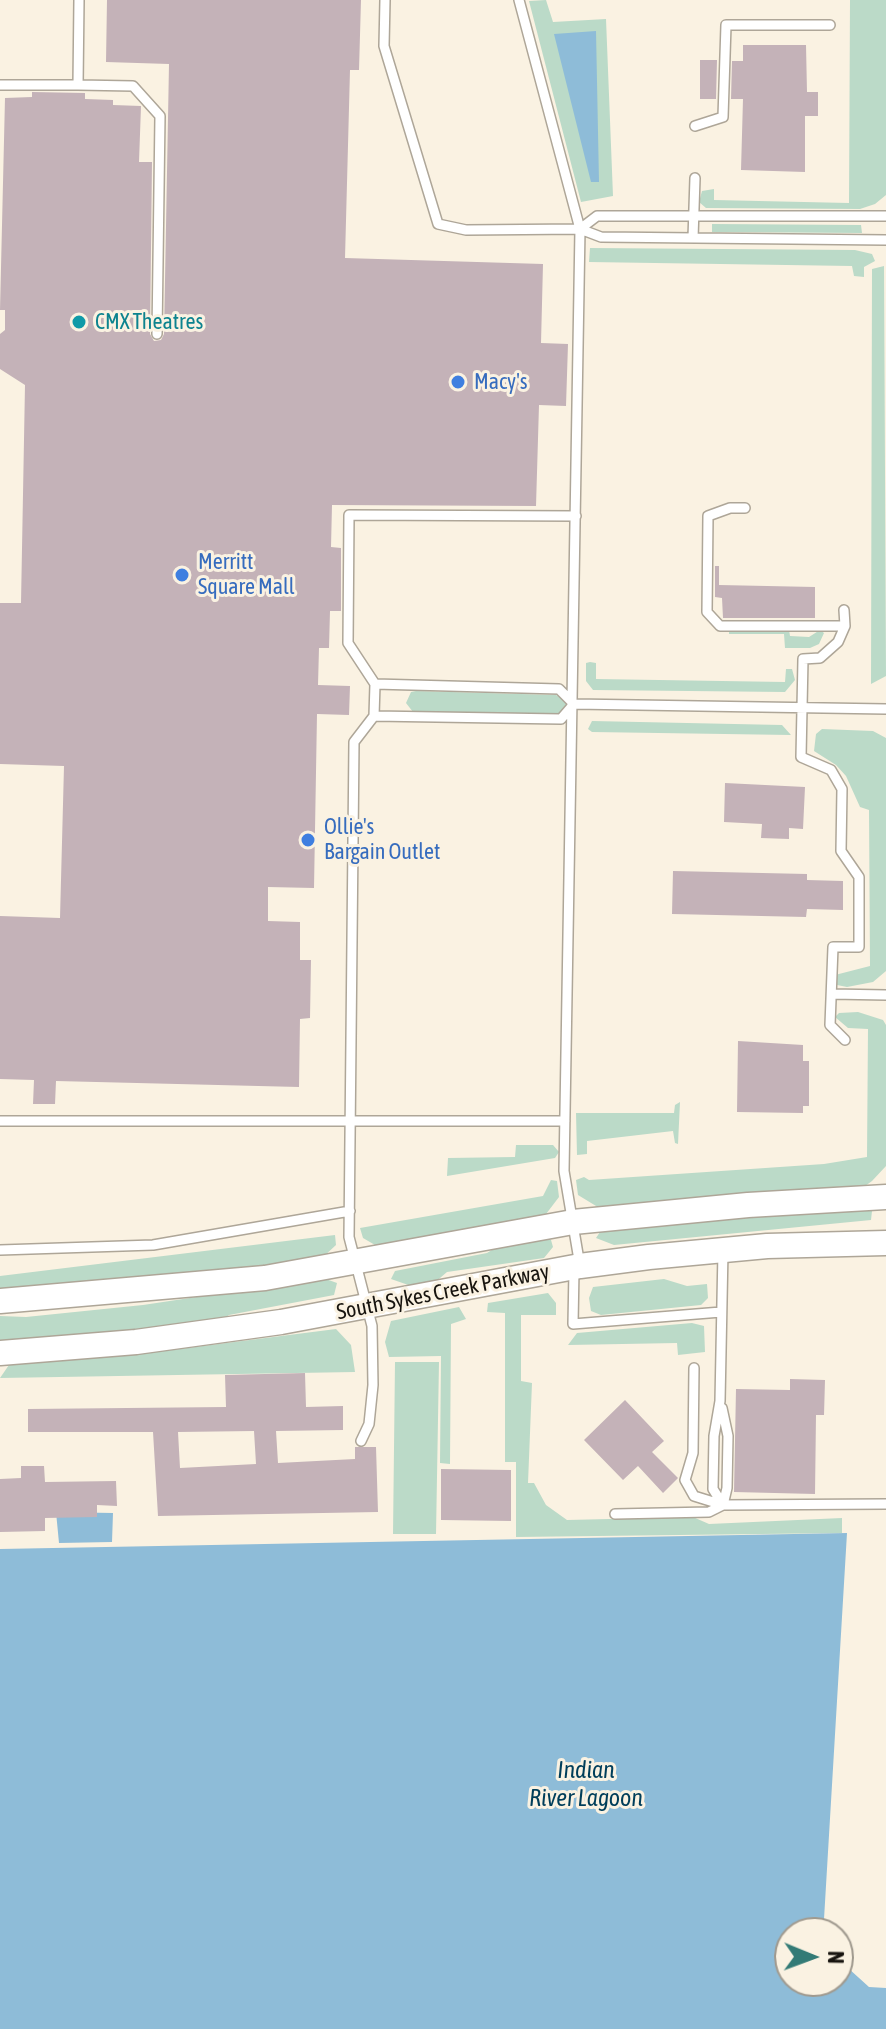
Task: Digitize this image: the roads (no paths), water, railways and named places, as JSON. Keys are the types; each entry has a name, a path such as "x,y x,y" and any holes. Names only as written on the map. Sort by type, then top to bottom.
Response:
{"street":[{"name":"South Sykes Creek Parkway","path":"0,1301 198,1287 573,1222 748,1205 886,1197"},
{"name":"South Sykes Creek Parkway","path":"2,1356 198,1334 366,1307 577,1266 723,1250 886,1243"}],"lane":[{"path":"78,85 79,0"},
{"path":"385,0 384,46 438,224 466,230 580,229 601,237 886,240"},
{"path":"519,0 580,229 564,1171 577,1266 573,1324 721,1312"},
{"path":"695,126 723,117 726,25 830,25"},
{"path":"0,85 133,86 160,116 157,334"},
{"path":"693,238 695,178"},
{"path":"580,229 597,216 886,216"},
{"path":"745,508 730,508 708,516 707,612 720,626 845,626"},
{"path":"361,1441 369,1424 373,1396 372,1326 349,1237 354,742 374,716 375,684 348,643 349,515 576,516"},
{"path":"844,610 845,626 831,650 820,658 803,659 801,757 831,770 842,789 841,851 859,877 859,947 833,947 830,1025 845,1040"},
{"path":"375,684 559,689 574,704 886,709"},
{"path":"374,716 561,719 574,704"},
{"path":"832,994 886,995"},
{"path":"0,1121 565,1121"},
{"path":"0,1250 153,1245 350,1211"},
{"path":"723,1250 720,1401 728,1436 727,1488 723,1505"},
{"path":"694,1368 693,1453 685,1480 694,1496 723,1505 886,1504"},
{"path":"615,1514 709,1512 723,1505"}],"water":[{"path":"596,31 599,182 591,182 554,34"},
{"path":"56,1512 113,1513 112,1542 59,1543"},
{"name":"Indian River Lagoon","path":"847,1533 824,1917 774,1917 774,1997 854,1997 854,1973 869,1987 886,1988 886,2029 0,2029 0,1549"}],"place":[{"name":"CMX Theatres","path":"79,322"},
{"name":"Macy's","path":"458,382"},
{"name":"Merritt Square Mall","path":"182,575"},
{"name":"Ollie's Bargain Outlet","path":"308,840"}]}
